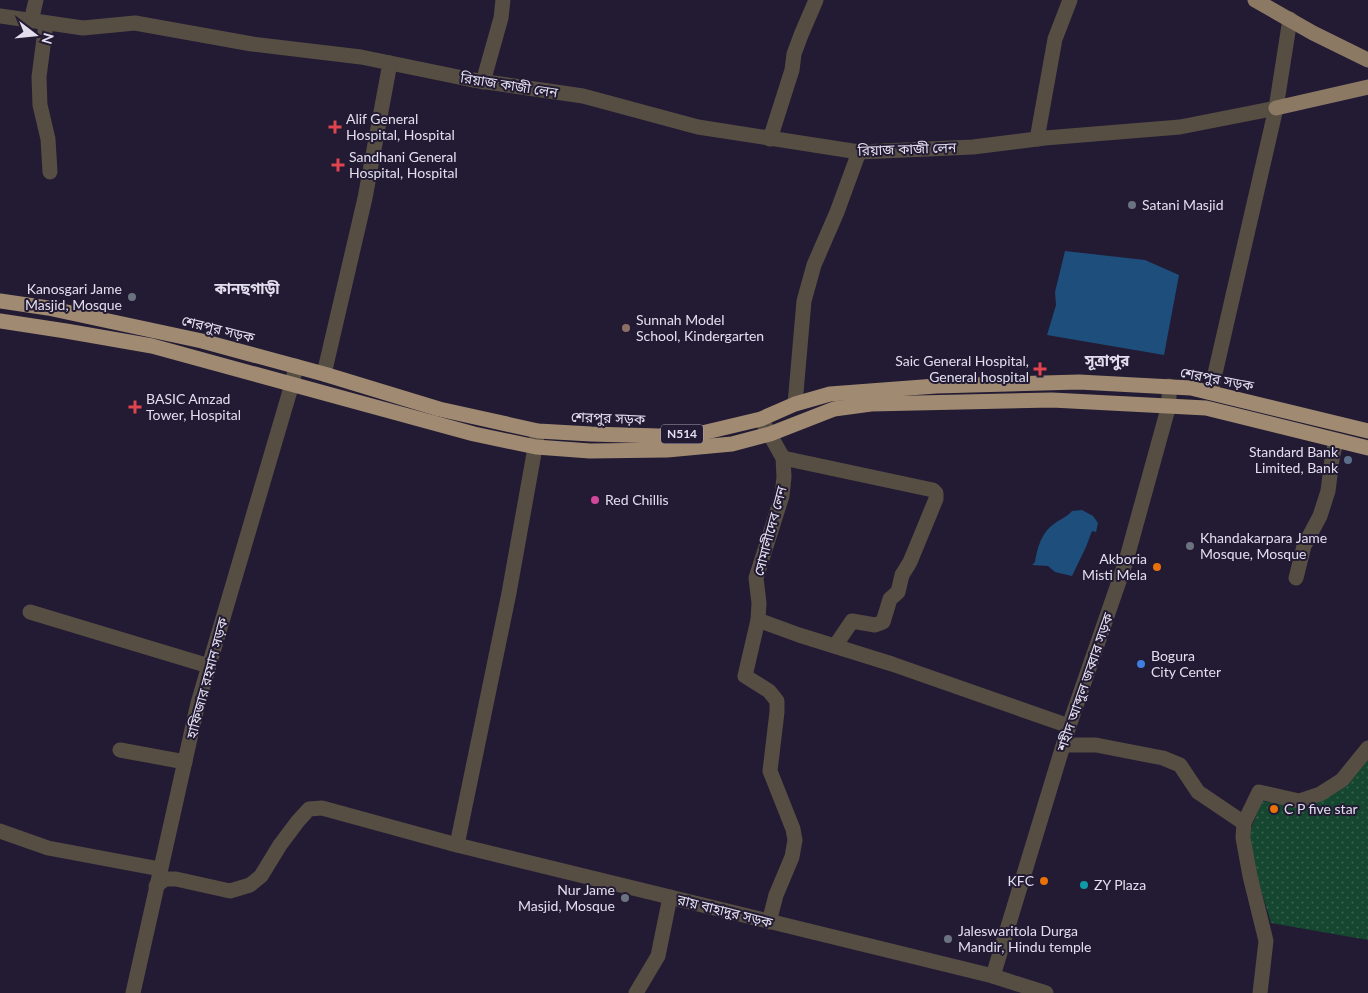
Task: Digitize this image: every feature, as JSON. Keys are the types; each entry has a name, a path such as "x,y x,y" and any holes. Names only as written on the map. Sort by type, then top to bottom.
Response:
{"highway":[{"name":"শেরপুর সড়ক","path":"0,301 48,308 159,331 296,366 439,409 538,431 658,436 702,433 761,419 795,404 830,394 927,386 1079,382 1169,386 1210,391 1368,431"},
{"name":"N514","path":"0,321 152,346 474,434 536,447 590,451 667,450 732,444 770,434 834,409 871,404 1052,400 1206,408 1368,448"}],"main road":[{"path":"1255,0 1313,33 1368,60"},
{"name":"রিয়াজ কাজী লেন","path":"1276,108 1368,87"}],"street":[{"path":"36,0 39,22 40,106 48,139 50,172"},
{"path":"483,82 501,18 503,0"},
{"path":"770,139 792,70 794,54 816,0"},
{"path":"1037,139 1055,39 1070,0"},
{"name":"রিয়াজ কাজী লেন","path":"0,16 83,28 135,23 252,44 361,57 483,82 582,96 698,127 858,152 973,147 1037,139 1180,127 1276,108"},
{"path":"1210,391 1276,108 1290,19"},
{"path":"324,374 365,198 390,63"},
{"path":"795,404 804,301 814,265 837,212 858,152"},
{"name":"হাফিজার রহমান সড়ক","path":"133,993 198,703 296,366"},
{"name":"শহীদ আব্দুল জব্বার সড়ক","path":"993,976 1070,726 1126,561 1169,405 1169,386"},
{"name":"সোমালীদেব লেন","path":"761,419 783,458 784,477 782,496 756,578 758,620 745,676 770,691 777,700 770,771 796,840 792,857 776,894 769,922"},
{"path":"457,845 509,593 538,431"},
{"path":"1296,578 1304,546 1320,516 1328,491 1336,441"},
{"path":"783,458 933,490 936,493 936,499 910,562 902,574 898,592 890,599 883,622 875,625 852,621 835,646"},
{"path":"30,612 209,666"},
{"path":"758,620 1070,726"},
{"path":"1064,745 1096,745 1163,758 1180,765 1198,792 1244,823"},
{"path":"1260,993 1266,941 1242,838 1244,823 1259,792 1299,801 1320,794 1342,780 1368,748"},
{"path":"120,750 185,762"},
{"name":"রায় বাহাদুর সড়ক","path":"156,886 165,879 176,879 230,891 250,885 261,876 280,845 309,809 322,808 457,845 993,976 1013,988 1046,993"},
{"path":"0,831 48,848 160,869"},
{"path":"636,993 658,956 670,897"}],"green space":[{"path":"1368,740 1368,940 1271,923 1256,873 1248,836 1262,801 1305,806 1350,768"}],"water":[{"path":"1065,251 1145,260 1179,275 1164,355 1047,335 1056,305 1055,292"},
{"path":"1082,510 1093,516 1098,523 1096,532 1092,531 1072,576 1055,572 1048,566 1032,565 1035,562 1045,532 1072,511"}],"place":[{"name":"Alif General Hospital, Hospital","path":"335,127"},
{"name":"Sandhani General Hospital, Hospital","path":"338,165"},
{"name":"Satani Masjid","path":"1132,205"},
{"name":"Kanosgari Jame Masjid, Mosque","path":"132,297"},
{"name":"Sunnah Model School, Kindergarten","path":"626,328"},
{"name":"Saic General Hospital, General hospital","path":"1040,369"},
{"name":"BASIC Amzad Tower, Hospital","path":"135,407"},
{"name":"Standard Bank Limited, Bank","path":"1348,460"},
{"name":"Red Chillis","path":"595,500"},
{"name":"Khandakarpara Jame Mosque, Mosque","path":"1190,546"},
{"name":"Akboria Misti Mela","path":"1157,567"},
{"name":"Bogura City Center","path":"1141,664"},
{"name":"C P five star","path":"1274,809"},
{"name":"KFC","path":"1044,881"},
{"name":"ZY Plaza","path":"1084,885"},
{"name":"Nur Jame Masjid, Mosque","path":"625,898"},
{"name":"Jaleswaritola Durga Mandir, Hindu temple","path":"948,939"}],"district":[{"name":"কানছগাড়ী","path":"247,289"},
{"name":"সূত্রাপুর","path":"1107,361"}]}
